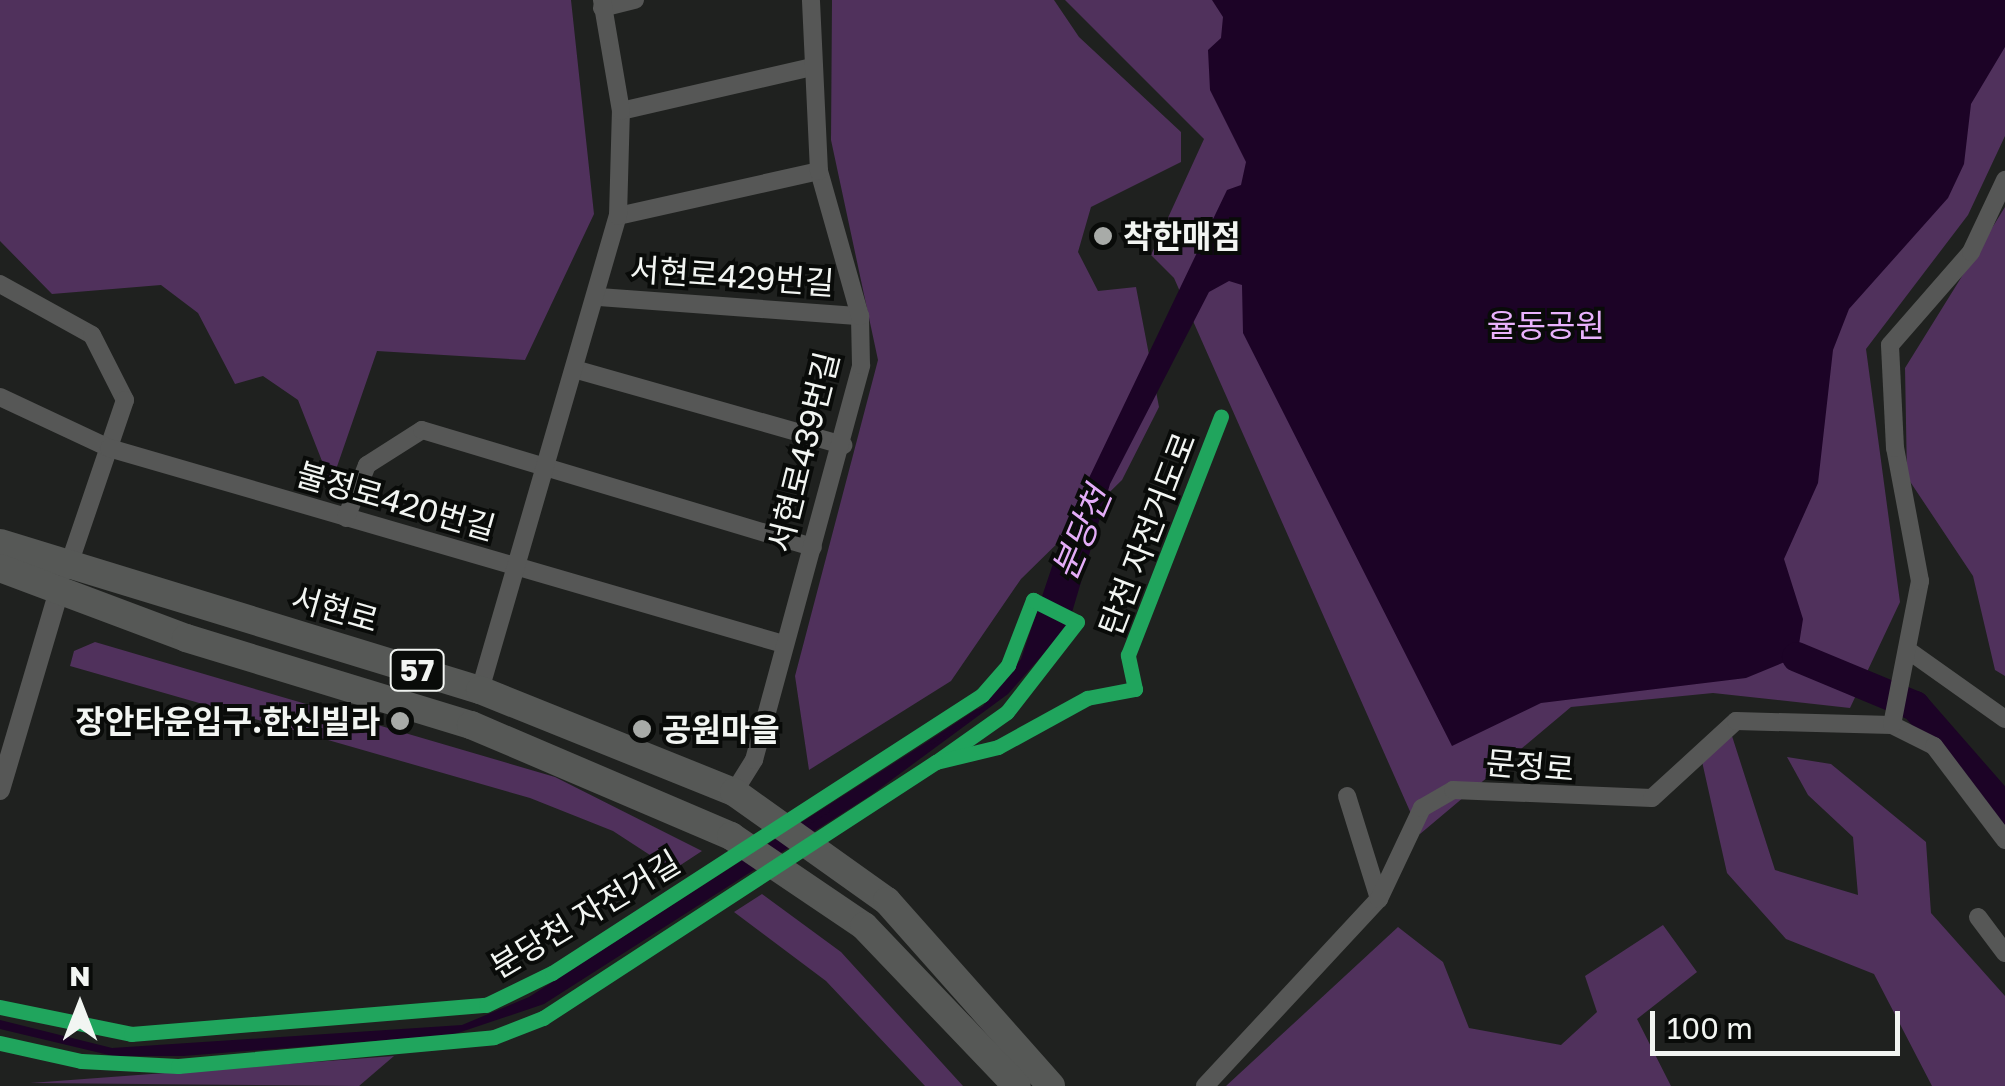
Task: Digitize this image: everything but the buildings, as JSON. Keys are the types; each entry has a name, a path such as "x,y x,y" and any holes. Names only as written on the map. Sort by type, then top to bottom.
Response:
{"main road":[{"name":"서현로","path":"0,544 480,690 744,798"},
{"name":"57","path":"0,568 58,594 471,725 731,836 806,885 924,980 1017,1086"},
{"name":"57","path":"744,798 834,858 938,954 1051,1086"}],"street":[{"name":"서현로429번길","path":"480,690 518,568 542,464 599,296 618,216 621,111 602,4 635,0"},
{"name":"서현로439번길","path":"744,798 783,644 843,446 861,365 860,316 819,171 810,0"},
{"path":"621,111 812,66"},
{"name":"서현로429번길","path":"618,216 819,171"},
{"path":"2005,180 1971,252 1890,345 1895,448 1920,582 1909,672 1894,721 1934,746 2005,840"},
{"path":"0,284 92,335 125,400 58,594 0,790"},
{"name":"서현로429번길","path":"599,296 860,316"},
{"path":"574,369 843,446"},
{"name":"불정로420번길","path":"0,396 108,448 783,644"},
{"path":"346,518 367,466 422,430 812,547"},
{"path":"1912,653 2005,719"},
{"name":"문정로","path":"1205,1086 1378,899 1422,808 1453,790 1652,798 1736,720 1894,721"},
{"path":"1347,796 1378,899"},
{"path":"1978,917 2005,953"}],"green space":[{"path":"0,0 571,0 594,214 525,360 377,351 331,484 298,400 263,376 235,384 198,313 161,285 52,294 0,241"},
{"path":"832,0 1054,0 1079,37 1181,132 1181,162 1091,207 1078,252 1098,291 1136,287 1159,407 1122,480 1021,579 951,681 809,770 795,676 878,360 831,140"},
{"name":"율동공원","path":"1065,0 2005,0 2005,136 1968,215 1866,349 1900,602 1850,708 1713,693 1571,707 1420,834 1174,278 1151,255 1204,139"},
{"path":"2005,207 2005,676 1995,670 1973,576 1907,477 1905,368"},
{"path":"95,642 555,777 702,851 673,870 613,831 530,798 70,666 74,651"},
{"path":"1732,736 1775,870 1858,895 1853,837 1808,795 1787,757 1831,764 1926,842 1931,913 2005,996 2005,1086 1932,1086 1874,974 1786,939 1727,873 1701,757"},
{"path":"762,894 841,952 963,1086 925,1086 826,981 734,912"},
{"path":"1663,925 1697,972 1637,1019 1671,1086 1226,1086 1398,927 1443,962 1469,1028 1561,1045 1597,1012 1585,976"},
{"path":"394,1056 359,1086 30,1083"}],"water":[{"name":"율동공원","path":"1212,0 2005,0 2005,47 1971,104 1964,164 1948,198 1849,309 1833,350 1818,483 1784,559 1803,619 1797,657 1746,678 1541,703 1452,746 1243,333 1242,285 1229,281 1209,292 1110,484 1068,626 1008,694 871,795 544,1004 452,1035 183,1056 113,1056 0,1029 0,1020 112,1048 462,1025 529,997 983,706 1021,659 1065,528 1227,190 1241,185 1246,162 1210,90 1208,50 1221,38 1223,17"}],"waterway":[{"path":"1797,657 1915,706 2005,809"},
{"name":"분당천","path":"932,741 977,711"},
{"name":"분당천","path":"798,828 827,810"}],"cycle path":[{"name":"탄천 자전거도로","path":"0,1007 131,1034 486,1005 552,973 982,695 1008,665 1033,600 1077,622 1007,712 936,762 998,747 1087,698 1135,689 1128,655 1221,417"},
{"path":"0,1043 81,1061 178,1066 494,1037 543,1018 936,762"}],"place":[{"name":"착한매점","path":"1103,236"},
{"name":"장안타운입구.한신빌라","path":"400,721"},
{"name":"공원마을","path":"642,729"}]}
